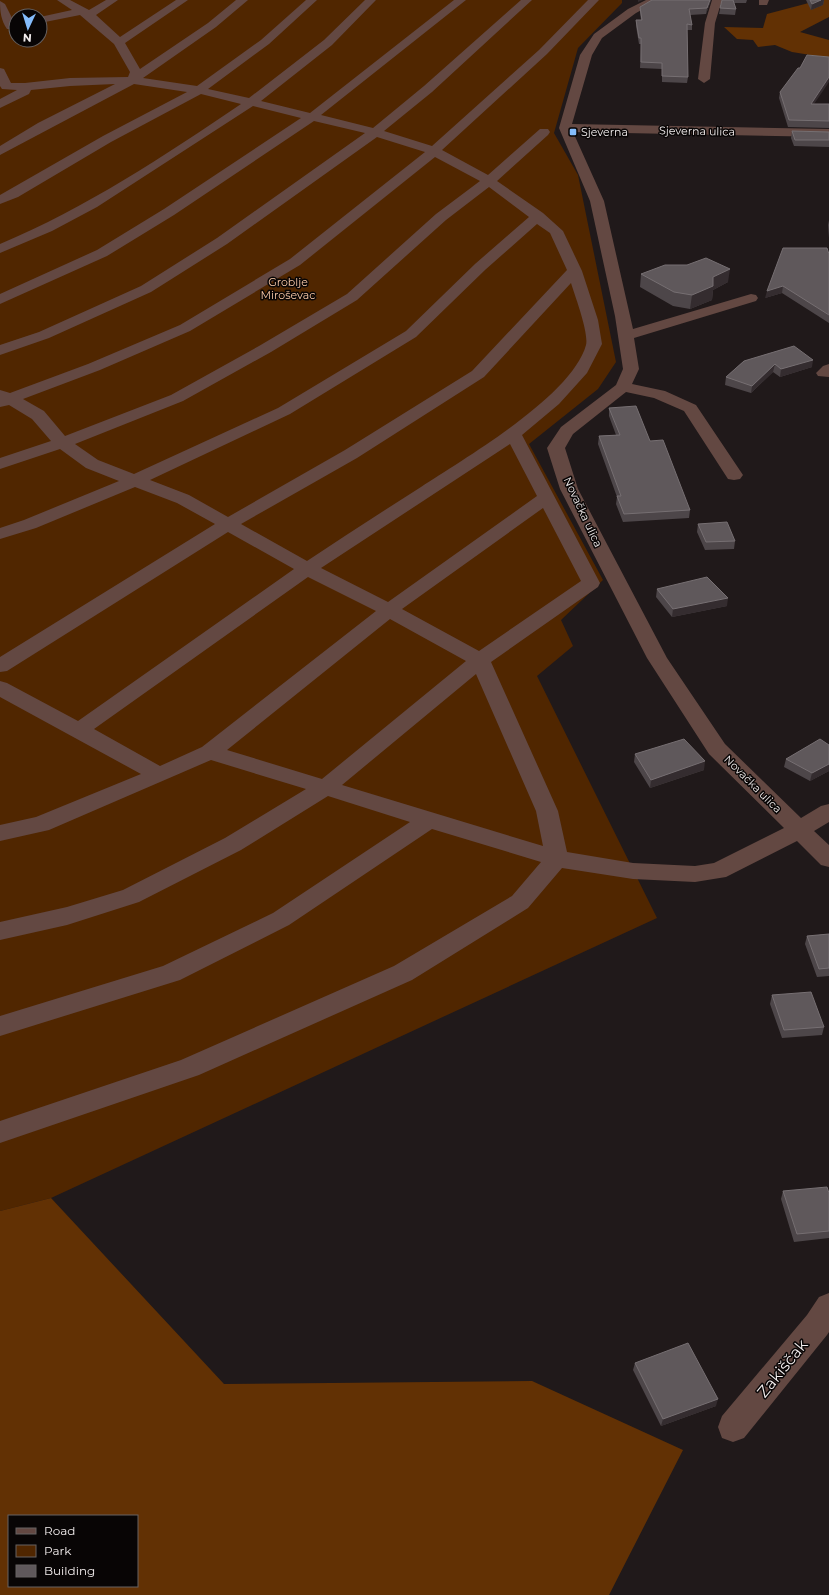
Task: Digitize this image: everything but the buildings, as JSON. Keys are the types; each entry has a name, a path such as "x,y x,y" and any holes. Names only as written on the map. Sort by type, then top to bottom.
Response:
{"street":[{"path":"62,0 86,13 119,42 136,72 132,80"},
{"path":"48,19 86,13 113,0"},
{"path":"119,42 183,0"},
{"path":"0,151 42,126 132,80 212,25 243,0"},
{"path":"0,200 14,194 107,139 199,90 264,42 312,0"},
{"path":"0,249 37,235 126,184 254,102 320,50 371,0"},
{"path":"0,300 74,267 130,236 169,212 313,116 461,0"},
{"path":"0,350 44,335 146,289 222,241 375,132 428,89 527,0"},
{"path":"4,399 94,367 185,328 295,262 434,152 542,52 594,0"},
{"path":"565,128 586,55 598,36 632,11 655,0"},
{"path":"704,80 710,23 717,0"},
{"path":"0,4 8,24"},
{"path":"0,71 3,86 25,88 70,82 132,80 199,90 375,132 434,152 488,180 556,231 575,271 590,320 594,344 582,370 554,401 513,434 306,569 79,730"},
{"path":"0,104 25,91 25,88"},
{"name":"Sjeverna ulica","path":"565,128 829,134"},
{"name":"Novačka ulica","path":"565,128 598,202 623,316 631,369 623,387 567,431 556,448 570,489 661,665 718,749 829,859"},
{"path":"0,464 62,443 177,398 265,349 352,297 441,217 488,180 498,174 544,132"},
{"path":"0,534 30,524 136,480 284,410 411,334 480,267 538,216"},
{"path":"0,666 228,524 351,454 478,374 575,271"},
{"path":"626,336 750,298"},
{"path":"623,387 659,394 690,408 734,475"},
{"path":"4,399 38,415 62,443 92,464 184,499 306,569 389,610 480,660 547,811 557,859"},
{"path":"0,931 67,916 131,896 233,844 326,787 480,660 591,583 513,434"},
{"path":"0,833 41,824 210,752 389,610 546,498"},
{"path":"0,688 159,775"},
{"path":"0,705 20,698"},
{"path":"210,752 557,859 633,870 695,874 718,871 799,830 829,812"},
{"path":"0,1026 171,973 280,919 429,820"},
{"path":"0,1132 190,1068 404,973 520,902 557,859"},
{"name":"Zakiščak","path":"733,1427 817,1325 829,1307"}],"green space":[{"name":"Groblje Miroševac","path":"0,0 622,0 622,3 578,48 554,133 578,175 616,362 598,389 529,444 603,580 561,620 573,646 537,676 657,918 51,1198 0,1211"}],"shaded area":[{"path":"820,0 829,0 829,17 800,32 829,40 829,58 792,52 775,45 758,47 753,40 737,39 724,27 763,28 767,14"},
{"path":"51,1198 224,1384 532,1381 683,1450 609,1595 0,1595 0,1211"}],"place":[{"name":"Sjeverna","path":"573,132"}]}
